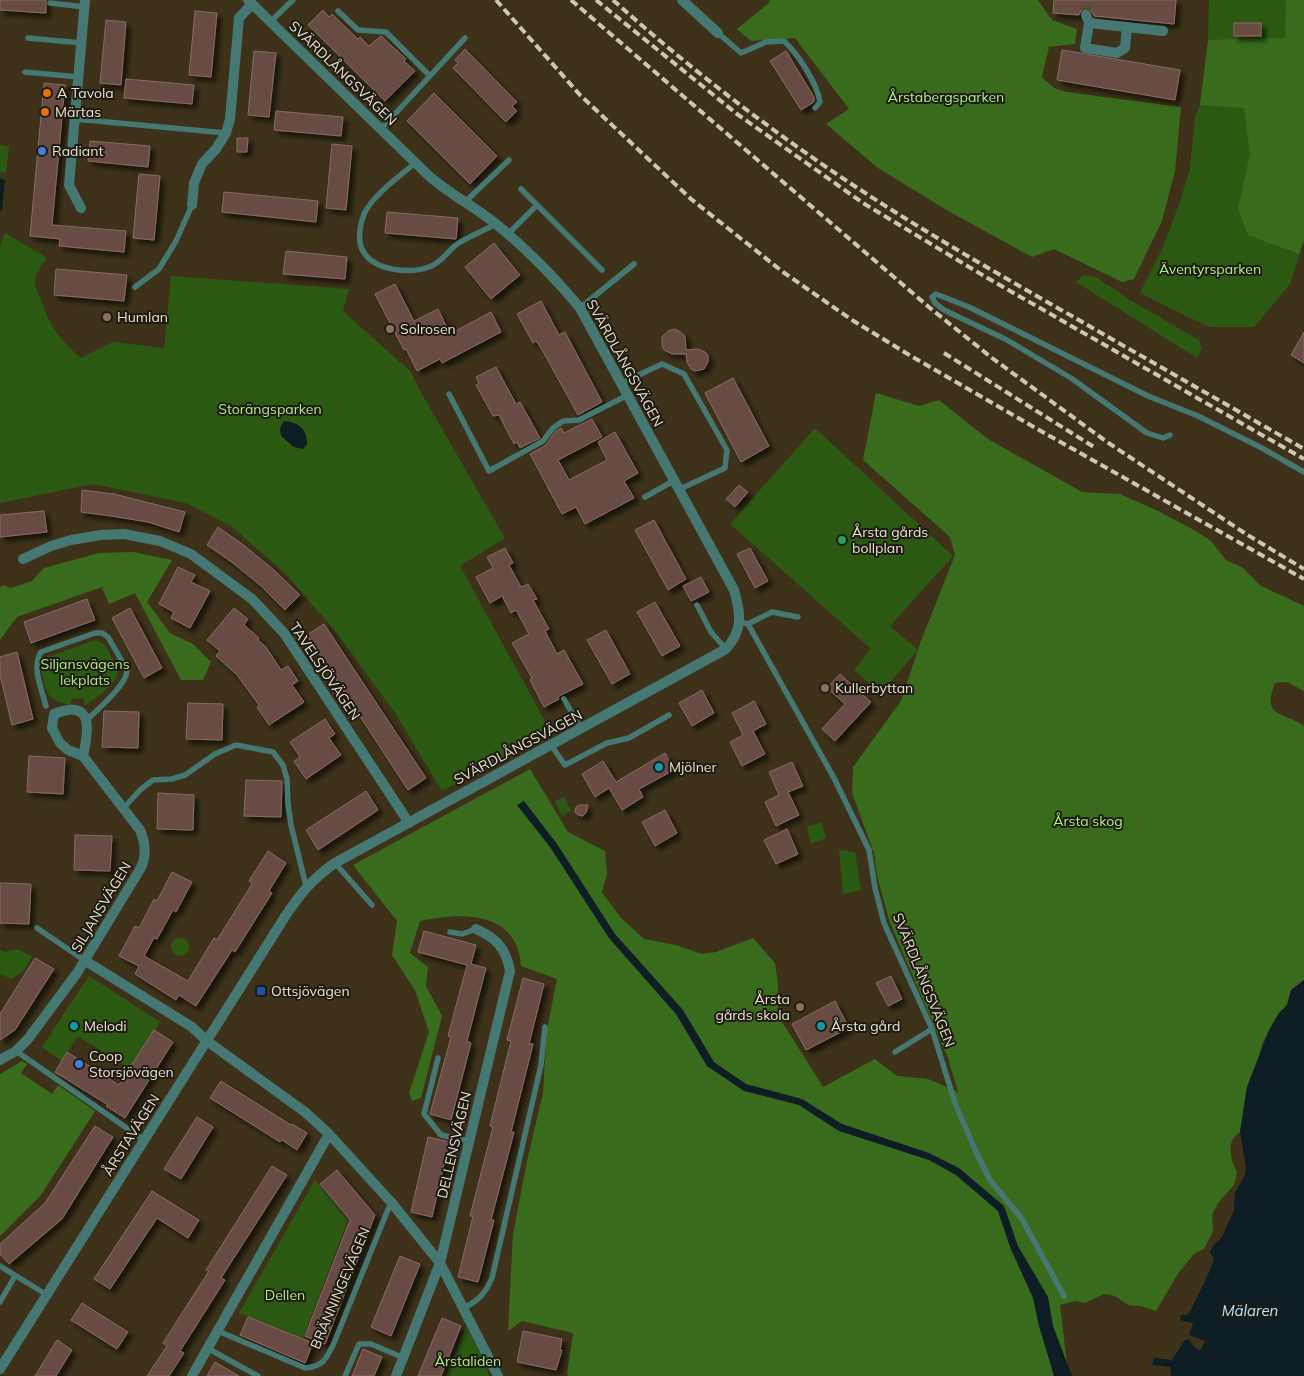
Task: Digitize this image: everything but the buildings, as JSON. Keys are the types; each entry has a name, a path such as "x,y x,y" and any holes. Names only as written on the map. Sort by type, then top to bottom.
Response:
{"street":[{"path":"682,0 718,33"},
{"name":"SVÄRDLÅNGSVÄGEN","path":"250,2 415,163 447,191 508,234 556,278 580,308 678,484 734,590 744,623"},
{"path":"192,204 194,183 202,164 216,149 226,134 230,119 239,18 250,2"},
{"path":"80,208 69,185 85,3"},
{"path":"1127,27 1125,48 1117,53 1085,48 1087,19 1127,27 1163,31"},
{"name":"TAVELSJÖVÄGEN","path":"23,559 51,546 71,540 101,535 124,534 160,541 191,554 252,599 284,633 408,823"},
{"path":"726,649 744,623"},
{"name":"SVÄRDLÅNGSVÄGEN","path":"349,855 726,649"},
{"name":"SILJANSVÄGEN","path":"0,1060 16,1051 28,1039 77,973 139,871 144,859 143,838 140,830 83,756 68,750 60,743 52,728 54,714 66,710 80,712 87,720"},
{"path":"83,756 87,720"},
{"name":"ÅRSTAVÄGEN","path":"0,1369 208,1041 281,922 306,886 320,873 349,855"},
{"name":"DELLENSVÄGEN","path":"396,1376 440,1263 510,971 508,960 498,942 490,935 476,929"},
{"path":"84,960 192,1028 305,1112 329,1134 391,1202 440,1263 498,1376"},
{"path":"192,1376 329,1134"}],"lane":[{"path":"270,22 293,0"},
{"path":"50,3 85,3"},
{"path":"338,11 358,30 386,32 430,76"},
{"path":"718,33 741,53 766,42 784,41 794,51 818,93 820,102 815,108"},
{"path":"28,38 82,43"},
{"path":"381,129 465,38"},
{"path":"25,72 79,77"},
{"path":"75,119 226,134"},
{"path":"465,202 509,160"},
{"path":"415,163 370,204 363,216 360,237 362,251 378,264 398,270 413,271 430,267 438,263 456,245 496,224"},
{"path":"521,189 602,270"},
{"path":"136,288 159,269 176,241 192,204"},
{"path":"508,234 537,205"},
{"path":"580,308 634,264"},
{"path":"1170,435 1163,438 1147,433 1071,378 1007,340 944,310 932,297 936,294 969,307 1148,396 1198,416 1262,448 1304,472"},
{"path":"622,383 662,364 684,374 727,450 724,468 645,497"},
{"path":"449,394 490,471 543,441 553,428 563,422 579,420 628,395"},
{"path":"697,605 711,632 726,649"},
{"path":"744,623 772,612 798,617"},
{"name":"SVÄRDLÅNGSVÄGEN","path":"744,623 834,778 869,850 875,888 884,922 932,1029 955,1103 976,1152 990,1180 1022,1219 1064,1296"},
{"path":"46,706 37,670 37,658 41,652 95,633 102,633 108,636 127,670 127,675 110,699 87,720"},
{"path":"564,700 581,729"},
{"path":"551,745 565,765 607,742 629,738 669,715"},
{"path":"123,809 140,790 153,780 172,779 185,775 215,754 236,745 273,752 283,765 287,779 291,825 306,886"},
{"path":"335,863 372,905"},
{"path":"37,928 84,960"},
{"path":"450,932 462,934 476,929"},
{"path":"464,1308 485,1293 492,1278 541,1065 545,1027"},
{"path":"895,1052 932,1029"},
{"path":"16,1051 144,1140"},
{"path":"438,1058 424,1114 441,1135 469,1141"},
{"name":"BRÄNNINGEVÄGEN","path":"218,1331 305,1368 316,1367 325,1360 334,1342 391,1202"},
{"path":"0,1266 47,1295"},
{"path":"0,1302 16,1276"},
{"path":"345,1376 359,1344 371,1344 404,1358"},
{"path":"207,1348 258,1376"}],"green space":[{"name":"Årstabergsparken","path":"769,0 1038,0 1052,20 1077,29 1075,44 1049,47 1042,77 1054,88 1066,92 1181,107 1175,171 1162,221 1134,279 1122,282 1054,249 1032,257 950,212 878,168 826,124 849,109 795,38 751,41 737,29 770,2"},
{"name":"Äventyrsparken","path":"1209,0 1304,0 1304,240 1290,284 1254,327 1209,327 1140,293 1163,247 1180,202 1190,168 1195,117 1200,105 1208,40"},
{"path":"1286,0 1304,0 1304,240 1299,254 1248,235 1238,209 1250,154 1244,108 1200,105 1208,40 1285,38"},
{"path":"0,145 9,147 6,173 0,172"},
{"name":"Storängsparken","path":"5,233 47,258 36,276 36,288 47,316 56,331 81,358 113,342 164,348 171,276 349,289 343,311 411,372 505,538 460,566 551,732 442,791 395,713 337,633 283,571 231,526 186,503 93,484 0,503 0,247"},
{"path":"1084,275 1096,277 1135,303 1199,340 1202,349 1197,358 1076,282"},
{"name":"Årsta skog","path":"876,393 919,406 939,400 988,439 1082,492 1120,494 1194,530 1210,540 1226,560 1243,568 1261,586 1304,606 1304,691 1287,682 1275,683 1271,694 1271,702 1272,708 1276,712 1304,726 1304,980 1291,990 1287,1005 1279,1013 1262,1044 1258,1061 1247,1087 1240,1132 1234,1137 1230,1146 1232,1161 1237,1173 1234,1185 1218,1203 1212,1215 1213,1231 1204,1249 1194,1254 1179,1272 1156,1311 1140,1306 1128,1305 1115,1296 1104,1294 1085,1303 1075,1301 1060,1305 1067,1365 1053,1369 1054,1376 568,1376 573,1333 522,1321 508,1331 513,1234 543,1093 547,1029 557,979 521,966 519,952 511,937 502,927 490,921 462,916 420,921 410,953 428,967 426,986 442,1016 421,1098 412,1101 409,1093 429,1032 415,990 392,955 397,921 353,865 530,769 568,832 605,851 607,874 602,892 620,917 644,939 676,945 702,954 716,952 753,938 775,963 778,984 777,1003 781,1020 823,1087 875,1059 897,1076 928,1079 958,1092 948,1058 890,923 877,876 874,853 852,793 853,767 901,701 921,641 955,555 950,537 863,460"},
{"name":"Årsta gårds bollplan","path":"815,428 953,556 890,626 918,650 881,693 854,670 871,649 730,524"},
{"path":"133,552 172,560 147,602 170,633 193,644 211,662 203,680 181,680 135,593 109,604 102,587 17,617 0,640 0,588 3,585 11,588 32,581 44,568 99,553"},
{"name":"Siljansvägens lekplats","path":"95,640 105,646 116,664 118,670 115,680 94,700 84,706 84,698 71,699 71,705 51,697 46,689 41,669 48,657"},
{"path":"564,797 571,811 562,816 555,801"},
{"path":"821,822 826,838 811,844 807,827"},
{"path":"839,850 855,852 861,890 843,894"},
{"path":"176,938 184,938 189,943 187,954 176,956 171,951 171,943"},
{"path":"17,949 32,956 23,972 11,979 0,974 0,950 5,952"},
{"path":"89,976 160,1022 130,1069 78,1036 62,1061 42,1047"},
{"path":"22,1061 27,1064 21,1073 52,1094 58,1085 95,1111 41,1195 0,1236 0,1074"},
{"name":"Dellen","path":"315,1180 348,1220 303,1338 239,1313"},
{"name":"Årstaliden","path":"466,1327 483,1357 489,1376 446,1376"}],"water":[{"path":"0,179 5,180 2,211 0,211"},
{"path":"284,421 294,423 304,430 307,444 303,449 294,447 281,436 280,428"},
{"path":"524,801 557,844 615,934 683,1010 714,1062 746,1084 802,1099 842,1124 929,1153 959,1168 1004,1206 1018,1246 1048,1297 1053,1326 1072,1376 1054,1376 1033,1298 1010,1247 998,1211 956,1175 929,1160 839,1131 799,1105 744,1091 707,1066 676,1014 609,938 550,847 517,805"},
{"name":"Mälaren","path":"1304,980 1304,1376 1171,1376 1170,1367 1152,1365 1154,1358 1172,1360 1184,1341 1189,1339 1195,1348 1201,1350 1205,1341 1189,1335 1193,1323 1180,1320 1181,1315 1187,1315 1191,1310 1207,1277 1214,1258 1210,1253 1212,1247 1222,1237 1234,1210 1235,1193 1245,1175 1246,1168 1240,1132 1247,1087 1269,1030 1279,1013 1287,1005 1291,990"}],"tunnel":[{"path":"1086,15 1087,0"}],"railway":[{"path":"496,0 580,95 691,199 783,272 852,320 906,353 1304,579"},
{"path":"571,0 930,308 992,358 1107,442 1246,534 1304,569"},
{"path":"596,0 737,114 863,203 984,276 1304,459"},
{"path":"613,0 731,98 793,144 856,187 984,266 1304,449"},
{"path":"944,353 1094,447"}],"place":[{"name":"A Tavola","path":"47,93"},
{"name":"Märtas","path":"45,112"},
{"name":"Radiant","path":"42,151"},
{"name":"Humlan","path":"107,317"},
{"name":"Solrosen","path":"390,329"},
{"name":"Årsta gårds bollplan","path":"842,540"},
{"name":"Kullerbyttan","path":"825,688"},
{"name":"Mjölner","path":"659,767"},
{"name":"Ottsjövägen","path":"261,991"},
{"name":"Årsta gårds skola","path":"800,1007"},
{"name":"Melodi","path":"74,1026"},
{"name":"Årsta gård","path":"821,1026"},
{"name":"Coop Storsjövägen","path":"79,1064"}]}
